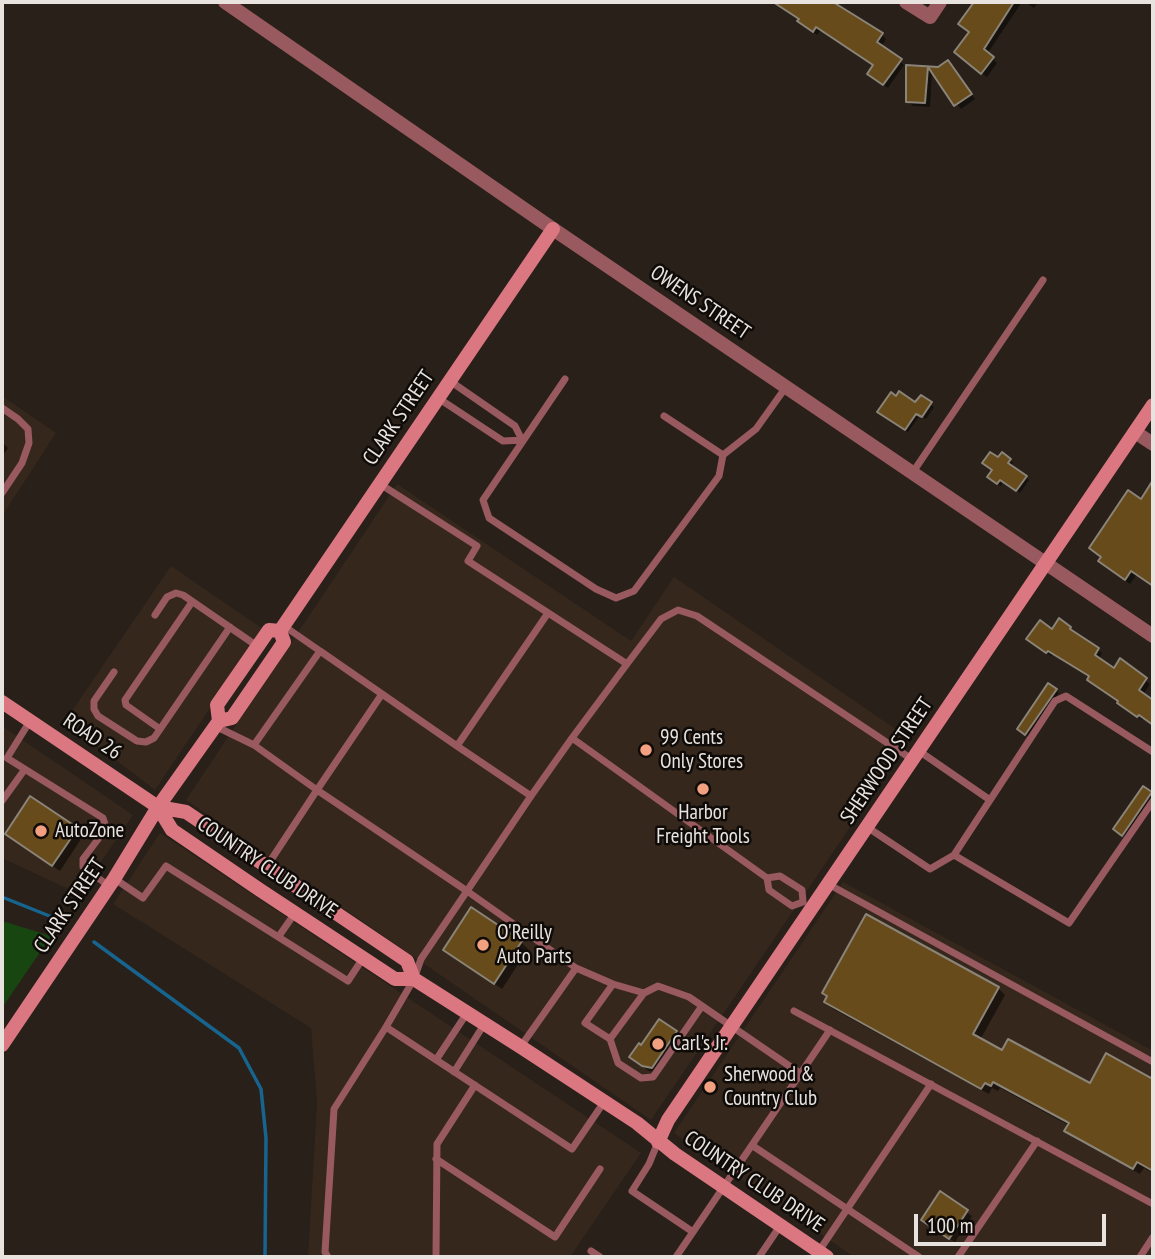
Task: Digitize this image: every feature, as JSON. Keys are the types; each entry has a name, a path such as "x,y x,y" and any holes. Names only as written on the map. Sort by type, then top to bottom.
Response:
{"street":[{"name":"OWENS STREET","path":"225,2 553,229 1153,636"},
{"path":"906,2 930,17 940,2"},
{"name":"CLARK STREET","path":"217,724 232,719 284,642 282,628 553,229"},
{"name":"SHERWOOD STREET","path":"658,1142 668,1120 731,1027 807,905 828,884 1153,405"},
{"path":"1135,432 1153,444"},
{"name":"CLARK STREET","path":"2,1045 112,882 158,807 217,724 217,705 269,630 282,628"},
{"path":"239,708 236,703 237,696 263,653 258,646"},
{"name":"ROAD 26","path":"2,702 158,807"},
{"name":"COUNTRY CLUB DRIVE","path":"158,807 186,812 407,961 414,979"},
{"name":"COUNTRY CLUB DRIVE","path":"158,807 172,830 295,913 395,979 414,979 485,1023 637,1123 658,1142 823,1254"}],"lane":[{"path":"913,472 1043,280"},
{"path":"565,379 483,500 489,518 596,589 616,597 635,590 719,476 723,455 756,429 787,387"},
{"path":"450,381 515,426 522,440"},
{"path":"438,398 503,441 522,440"},
{"path":"2,408 28,429 29,443 22,463 2,493"},
{"path":"664,416 723,455"},
{"path":"380,484 477,546 468,561 627,664"},
{"path":"155,615 167,597 176,593 258,646"},
{"path":"160,729 126,705 125,700 192,602"},
{"path":"328,1257 325,1252 334,1109 414,979 421,959 572,738 661,620 678,610 697,616 990,800"},
{"path":"457,746 548,612"},
{"path":"114,672 94,701 94,709 98,716 136,741 146,742 154,738 230,627"},
{"path":"282,628 320,651 531,796"},
{"path":"254,745 320,651"},
{"path":"267,867 382,694"},
{"path":"867,827 930,869 954,855 1055,701 1066,696 1153,752"},
{"path":"30,720 4,756 103,818 105,824 102,834 83,859 83,867 143,898 166,866 348,981 363,958"},
{"path":"217,724 254,745 576,968 613,984 644,993"},
{"path":"572,738 767,878 780,876 802,890 807,905 792,906 769,890 767,878"},
{"path":"2,801 25,769"},
{"path":"954,855 1069,923 1153,801"},
{"path":"828,884 1153,1062"},
{"path":"279,936 295,913"},
{"path":"521,1047 576,968"},
{"path":"613,984 585,1023 610,1039 618,1063 641,1078 653,1077 702,1006"},
{"path":"610,1039 644,993 658,986 690,997 801,1073"},
{"path":"794,1011 1153,1204"},
{"path":"436,1060 467,1012"},
{"path":"454,1072 485,1023"},
{"path":"386,1027 572,1149 604,1102"},
{"path":"676,1257 830,1030"},
{"path":"823,1254 847,1209 931,1084"},
{"path":"436,1257 437,1144 475,1085"},
{"path":"958,1257 1037,1141"},
{"path":"658,1142 649,1164 632,1191 693,1232"},
{"path":"753,1146 919,1257"},
{"path":"436,1159 555,1237 600,1169"},
{"path":"759,1257 780,1226"},
{"path":"1140,1257 1153,1237"},
{"path":"591,1251 600,1257"}],"shaded area":[{"path":"2,396 56,433 2,516"},
{"path":"397,484 631,641 674,577 910,739 651,1120 186,800"},
{"path":"171,566 263,629 155,790 65,721"},
{"path":"2,726 133,815 79,894 2,858"},
{"path":"160,833 641,1153 570,1257 308,1257 317,1103 311,1028 113,904"},
{"path":"843,882 1153,1051 1153,1257 854,1257 674,1133"}],"green space":[{"path":"2,921 51,936 2,1008"}],"building":[{"path":"773,2 833,2 883,33 877,42 902,59 883,85 867,74 873,65 816,27 813,32"},
{"path":"974,2 1014,2 984,49 994,57 981,74 954,52 969,32 958,24"},
{"path":"948,60 972,94 954,106 928,67 925,103 906,102 906,65 938,67"},
{"path":"899,391 915,402 921,395 932,402 922,417 916,414 905,430 877,412 891,392 896,396"},
{"path":"990,452 998,457 1002,452 1011,459 1008,463 1027,476 1016,491 1000,480 997,484 987,477 992,470 982,463"},
{"path":"1153,480 1153,586 1131,571 1125,580 1098,561 1101,557 1089,548 1128,490 1141,499"},
{"path":"1059,618 1071,627 1070,629 1099,648 1095,655 1114,668 1120,658 1147,678 1139,690 1153,700 1153,725 1117,703 1118,701 1087,680 1089,676 1026,639 1040,620 1052,629"},
{"path":"1048,683 1057,689 1025,735 1017,729"},
{"path":"1143,786 1152,792 1122,836 1113,829"},
{"name":"AutoZone","path":"30,796 78,828 52,866 5,834"},
{"name":"O'Reilly Auto Parts","path":"471,907 522,941 494,984 443,950"},
{"path":"866,914 999,987 973,1034 1002,1050 1008,1039 1090,1083 1106,1053 1153,1079 1153,1171 1137,1162 1133,1169 1064,1131 1069,1123 993,1082 991,1086 985,1083 981,1089 824,1002 827,996 822,993"},
{"name":"Carl's Jr.","path":"659,1019 677,1031 652,1068 642,1066 629,1057"},
{"path":"940,1191 968,1210 949,1239 921,1220"}],"waterway":[{"path":"2,897 57,919"},
{"path":"94,942 239,1048 261,1089 266,1138 265,1257"}],"place":[{"name":"99 Cents Only Stores","path":"646,750"},
{"name":"Harbor Freight Tools","path":"703,789"},
{"name":"AutoZone","path":"41,831"},
{"name":"O'Reilly Auto Parts","path":"483,945"},
{"name":"Carl's Jr.","path":"658,1044"},
{"name":"Sherwood & Country Club","path":"710,1087"}]}
